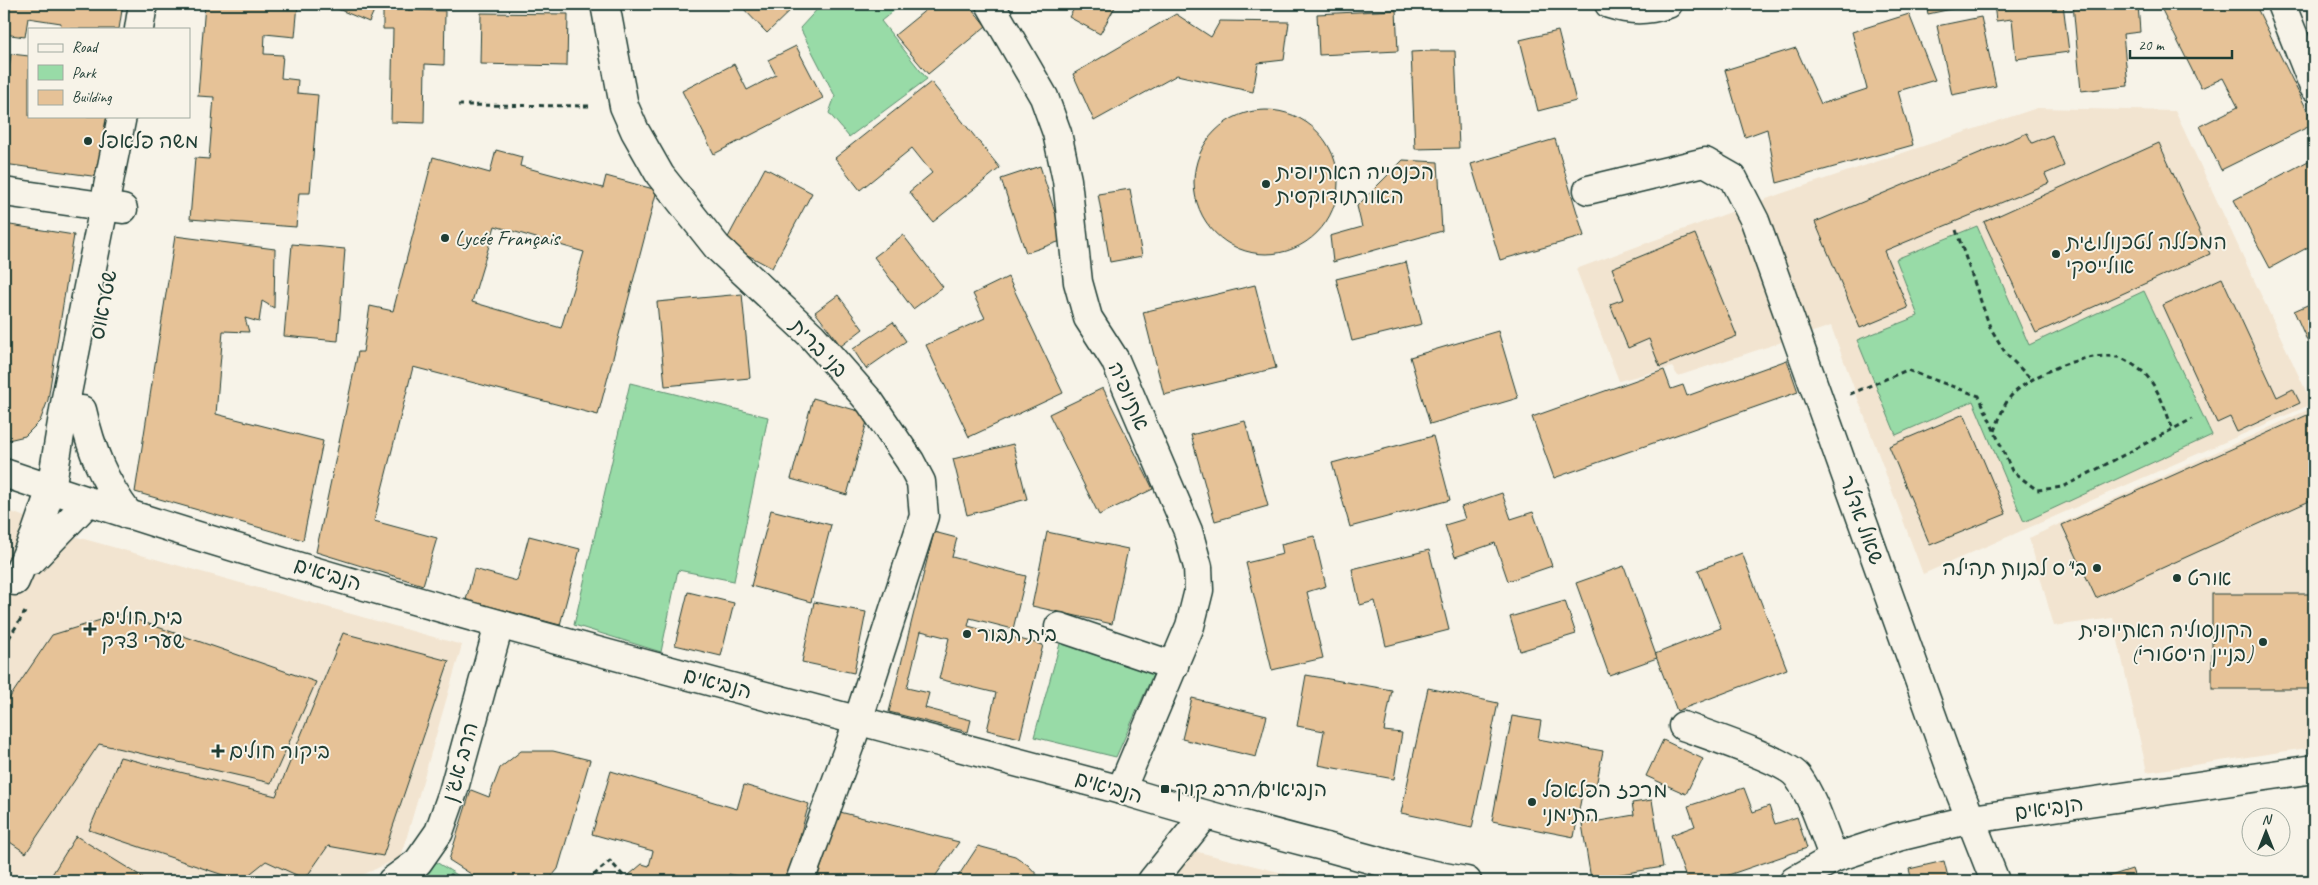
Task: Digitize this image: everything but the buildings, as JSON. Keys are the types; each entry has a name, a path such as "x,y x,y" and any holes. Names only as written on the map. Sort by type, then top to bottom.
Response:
{"street":[{"path":"138,28 143,4"},
{"path":"156,28 160,4"},
{"name":"בני ברית","path":"605,4 624,106 634,130 660,175 717,247 812,336 870,402 910,460 921,482 924,496 924,516 858,720 800,881"},
{"name":"אתיופיה","path":"990,4 1044,97 1057,133 1067,180 1078,282 1088,318 1114,360 1188,531 1195,558 1199,590 1190,626 1121,790"},
{"path":"1609,4 1628,10 1650,10 1668,4"},
{"path":"2281,4 2314,87"},
{"name":"שטראוס","path":"51,489 64,472 82,410 114,207 122,118"},
{"name":"שטראוס","path":"88,502 49,540 15,581 35,535 51,489 66,398 114,207 139,118"},
{"name":"שאול אדלר","path":"1588,190 1704,162 1733,178 1755,221 1952,772 1995,881"},
{"path":"4,192 114,207"},
{"path":"82,410 88,438 101,472 111,491 129,515"},
{"name":"הנביאים","path":"4,473 129,515 499,625 1121,790 1205,815 1442,879 1467,881"},
{"name":"הרב אג\"ן","path":"392,881 418,862 439,832 453,792 499,625"},
{"path":"1058,627 1174,666"},
{"path":"1683,726 1773,761 1798,775 1812,802 1834,858"},
{"name":"הנביאים","path":"1794,881 1834,858 1898,837 1972,819 2314,769"},
{"path":"1152,881 1205,815"}],"path":[{"path":"458,105 624,106"},
{"path":"1956,230 1990,327 2006,354 2031,379"},
{"path":"1995,431 2010,397 2031,379 2062,366 2098,357 2118,357 2142,371 2157,389 2173,430"},
{"path":"1822,406 1906,370 1979,396 2012,471 2037,490 2063,487 2192,419"},
{"path":"587,881 610,861 628,881"},
{"path":"445,881 450,875 460,881"}],"shaded area":[{"path":"2037,108 2175,111 2312,404 1923,574 1831,326 1678,376 1672,367 1619,381 1576,269 1780,194"},
{"name":"אורט","path":"2314,407 2314,747 2147,772 2113,618 2054,626 2029,538"},
{"name":"ביקור חולים","path":"4,509 77,537 462,645 401,857 350,881 4,881"},
{"path":"1182,848 1315,881 1158,881"}],"green space":[{"path":"822,4 902,4 881,21 927,79 849,137 829,113 835,96 800,28"},
{"path":"1977,226 2029,345 2144,291 2212,435 2024,522 1973,401 1896,435 1857,340 1918,316 1896,259"},
{"path":"630,383 768,417 734,581 678,570 661,652 574,625"},
{"path":"1061,640 1155,670 1116,757 1034,737"},
{"path":"436,862 467,881 410,881"}],"place":[{"name":"משה פלאפל","path":"88,141"},
{"name":"הכנסייה האתיופית האורתודוקסית","path":"1266,184"},
{"name":"Lycée Français","path":"445,238"},
{"name":"המכללה לטכנולוגית אולייסקי","path":"2056,254"},
{"name":"בי\"ס לבנות תהילה","path":"2097,568"},
{"name":"אורט","path":"2177,578"},
{"name":"בית חולים שערי צדק","path":"90,629"},
{"name":"בית תבור","path":"967,634"},
{"name":"הקונסוליה האתיופית (בניין היסטורי)","path":"2263,642"},
{"name":"ביקור חולים","path":"218,751"},
{"name":"הנביאים/הרב קוק","path":"1165,789"},
{"name":"מרכז הפלאפל התימני","path":"1532,802"}]}
